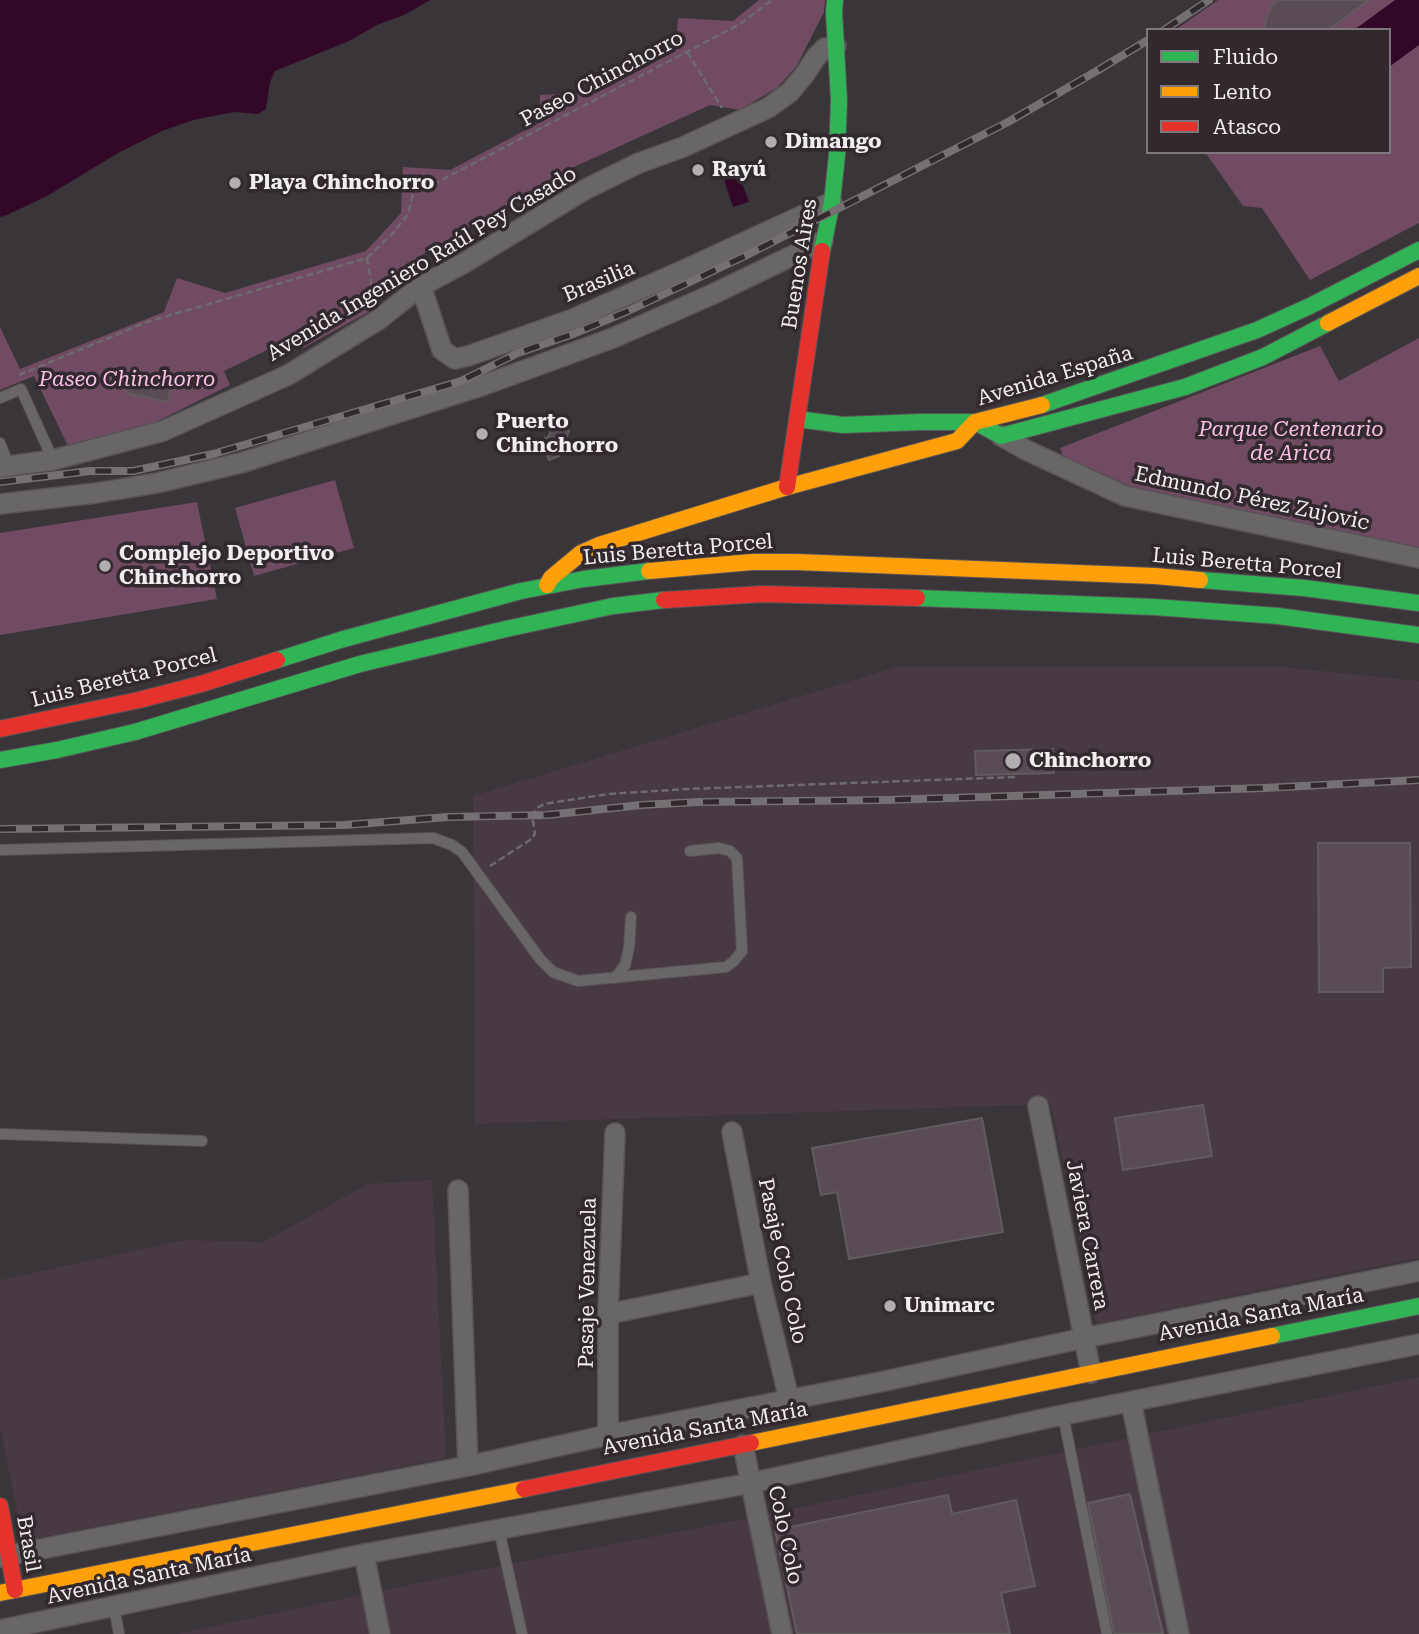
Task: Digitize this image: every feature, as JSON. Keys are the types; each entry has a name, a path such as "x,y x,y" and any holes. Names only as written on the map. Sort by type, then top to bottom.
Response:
{"main road":[{"path":"835,0 836,46"},
{"name":"Buenos Aires","path":"787,487 823,241 832,202 839,100 836,46"},
{"name":"Avenida España","path":"547,585 551,578 581,553 599,545 787,487 957,441 975,422 1040,406 1257,330 1419,250"},
{"name":"Avenida España","path":"1002,436 1207,379 1263,356 1419,276"},
{"name":"Edmundo Pérez Zujovic","path":"797,419 843,425 975,422 1002,436"},
{"path":"1026,450 1026,440 1041,425"},
{"name":"Luis Beretta Porcel","path":"0,729 139,701 426,615 547,585 685,566 752,562 819,563 1179,577 1304,588 1419,603"},
{"path":"0,760 135,732 360,664 506,629 613,606 681,598 845,594 1154,607 1278,616 1419,635"},
{"name":"Avenida Santa María","path":"8,1592 1419,1306"},
{"name":"Brasil","path":"0,1506 8,1592"}],"street":[{"name":"Avenida Ingeniero Raúl Pey Casado","path":"4,466 53,460 163,431 288,375 378,320 421,286 586,189 639,163 768,108 790,92 825,48 836,46"},
{"name":"Brasilia","path":"421,286 442,349 455,359 573,319 832,202"},
{"path":"0,504 157,483 244,462 484,385 613,338 823,241"},
{"name":"Edmundo Pérez Zujovic","path":"1002,436 1125,496 1419,558"},
{"name":"Javiera Carrera","path":"1038,1105 1091,1373"},
{"name":"Pasaje Colo Colo","path":"733,1132 761,1283 789,1399"},
{"name":"Pasaje Venezuela","path":"608,1435 608,1314 615,1133"},
{"path":"458,1190 468,1466"},
{"name":"Avenida Santa María","path":"5,1556 468,1466 608,1435 1419,1271"},
{"path":"608,1314 761,1283"},
{"name":"Avenida Santa María","path":"0,1630 364,1554 751,1483 1063,1415 1419,1344"},
{"path":"1131,1402 1179,1634"},
{"name":"Colo Colo","path":"743,1445 782,1634"},
{"path":"364,1554 380,1634"}],"lane":[{"path":"0,397 21,389 53,460"},
{"path":"0,443 4,466"},
{"path":"0,850 433,838 462,852 540,959 553,972 578,981 726,967 734,961 742,951 737,858 730,851 719,848 690,851"},
{"path":"615,978 625,965 631,916"},
{"path":"0,1134 202,1142"},
{"path":"1063,1415 1107,1634"},
{"path":"499,1530 522,1634"},
{"path":"114,1607 119,1634"}],"path":[{"name":"Paseo Chinchorro","path":"12,378 147,323 367,258 408,214 414,190 434,184 740,24 772,0"},
{"path":"687,52 732,124"},
{"path":"367,258 378,320"},
{"path":"478,875 533,838 535,833 532,815 544,804 608,794 688,789 1015,777"}],"shaded area":[{"path":"0,0 430,0 349,41 275,71 270,82 266,109 258,114 234,112 193,120 162,131 118,153 47,196 0,217"},
{"path":"1395,0 1419,0 1419,45 1391,66 1391,28 1357,28"},
{"path":"737,169 749,202 733,207 725,183 726,173"},
{"path":"900,666 1273,666 1419,681 1419,1258 1096,1324 1051,1104 475,1124 473,796"},
{"path":"432,1180 446,1458 23,1541 0,1427 0,1280 185,1240 263,1242 368,1184"},
{"path":"1419,1377 1419,1634 176,1634 499,1566 744,1519"}],"green space":[{"name":"Paseo Chinchorro","path":"759,0 825,0 824,12 796,67 778,87 740,110 710,105 563,172 461,232 458,246 448,250 440,242 370,293 374,309 303,348 290,339 224,371 230,385 142,429 69,448 34,376 0,390 0,327 20,369 164,312 177,278 225,293 366,251 401,213 403,167 450,170 539,123 540,95 598,92 676,51 678,18 733,21"},
{"path":"1218,0 1419,0 1419,223 1310,280 1262,208 1243,206 1206,154 1391,154 1391,28 1178,28"},
{"name":"Parque Centenario de Arica","path":"1419,338 1419,548 1132,487 1063,456 1060,448 1320,346 1339,381"},
{"path":"335,480 354,548 254,576 235,508"},
{"name":"Complejo Deportivo Chinchorro","path":"197,502 217,599 0,635 0,533"}],"building":[{"path":"1277,0 1369,0 1331,28 1265,28 1272,5"},
{"path":"130,379 171,388 168,402 127,393"},
{"path":"554,425 569,431 559,456 549,460 546,453 539,451"},
{"path":"1053,749 1054,773 976,775 975,751"},
{"path":"1318,843 1410,843 1411,967 1383,968 1383,992 1319,992"},
{"path":"1203,1105 1212,1156 1123,1170 1115,1118"},
{"path":"982,1118 1003,1232 849,1259 837,1192 821,1195 812,1148"},
{"path":"1130,1494 1163,1634 1114,1634 1088,1503"},
{"path":"948,1495 952,1514 1016,1500 1035,1586 1001,1593 1010,1634 797,1634 775,1530"}],"railway":[{"path":"1167,28 1209,0"},
{"path":"0,482 90,471 133,471 213,454 461,381 518,353 628,311 745,256 1008,122 1146,41"},
{"path":"0,829 344,825 448,817 547,815 698,802 887,800 1264,788 1419,780"}],"traffic: fast":[{"path":"822,251 832,202 837,155 839,100 835,0"},
{"path":"1042,405 1257,330 1419,250"},
{"path":"797,419 843,425 975,422 1001,436 1185,387 1263,357 1328,323"},
{"path":"277,660 340,640 521,591 584,579 649,571"},
{"path":"1200,580 1304,588 1419,603"},
{"path":"917,598 1154,607 1278,616 1419,635"},
{"path":"0,760 135,732 360,664 613,606 664,600"},
{"path":"1272,1336 1419,1306"}],"traffic: slow":[{"path":"1328,323 1419,276"},
{"path":"547,585 551,578 581,553 599,545 787,487 957,441 975,422 1042,405"},
{"path":"649,571 752,562 796,562 1200,580"},
{"path":"751,1443 1272,1336"},
{"path":"0,1593 524,1489"}],"traffic: jam":[{"path":"787,487 822,251"},
{"path":"664,600 763,594 917,598"},
{"path":"0,729 139,700 277,660"},
{"path":"524,1489 751,1443"},
{"path":"0,1506 15,1590"}],"place":[{"name":"Dimango","path":"771,142"},
{"name":"Rayú","path":"698,170"},
{"name":"Playa Chinchorro","path":"235,183"},
{"name":"Puerto Chinchorro","path":"482,434"},
{"name":"Complejo Deportivo Chinchorro","path":"105,566"},
{"name":"Chinchorro","path":"1013,761"},
{"name":"Unimarc","path":"890,1306"}]}
